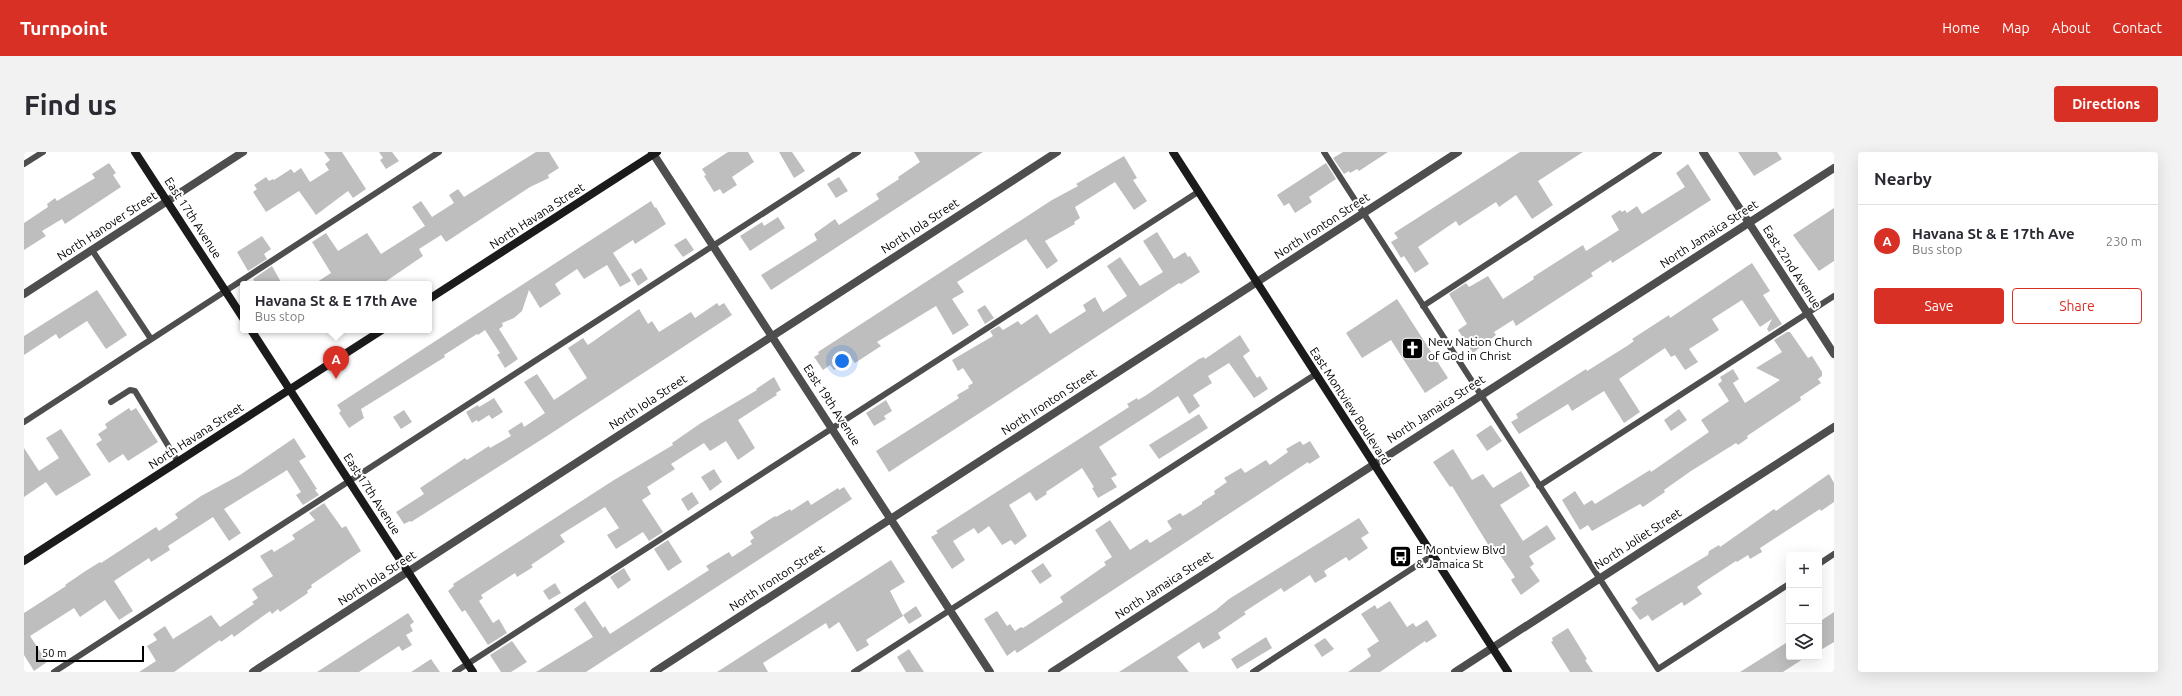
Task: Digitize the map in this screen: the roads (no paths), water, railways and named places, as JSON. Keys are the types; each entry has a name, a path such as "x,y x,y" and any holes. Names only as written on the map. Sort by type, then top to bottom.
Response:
{"street":[{"name":"East 17th Avenue","path":"136,152 240,313"},
{"name":"North Hanover Street","path":"24,294 243,152"},
{"name":"North Iola Street","path":"253,672 1057,152"},
{"name":"East Montview Boulevard","path":"1173,152 1508,672"},
{"name":"North Ironton Street","path":"654,672 1458,152"},
{"name":"East 22nd Avenue","path":"1703,152 1834,354"},
{"name":"East 19th Avenue","path":"654,153 990,672"},
{"name":"North Havana Street","path":"432,297 654,153"},
{"name":"North Jamaica Street","path":"1052,672 1834,168"},
{"name":"East 17th Avenue","path":"253,333 473,672"},
{"name":"North Havana Street","path":"24,561 377,333"},
{"name":"North Joliet Street","path":"1455,672 1834,427"}],"lane":[{"path":"24,164 43,152"},
{"path":"241,281 439,152"},
{"path":"54,672 858,152"},
{"path":"1324,152 1659,671 1786,586"},
{"path":"1423,306 1659,152"},
{"path":"455,672 832,427 1198,192"},
{"path":"92,250 151,339"},
{"path":"24,422 240,282"},
{"path":"1539,486 1834,296"},
{"path":"854,672 1316,374"},
{"path":"111,402 130,390 135,391 178,462"},
{"path":"1822,562 1834,554"},
{"path":"1253,672 1433,555"}],"place":[{"name":"New Nation Church of God in Christ","path":"1413,349"},
{"name":"Havana St & E 17th Ave","path":"336,379"},
{"name":"E Montview Blvd & Jamaica St","path":"1401,557"}]}
